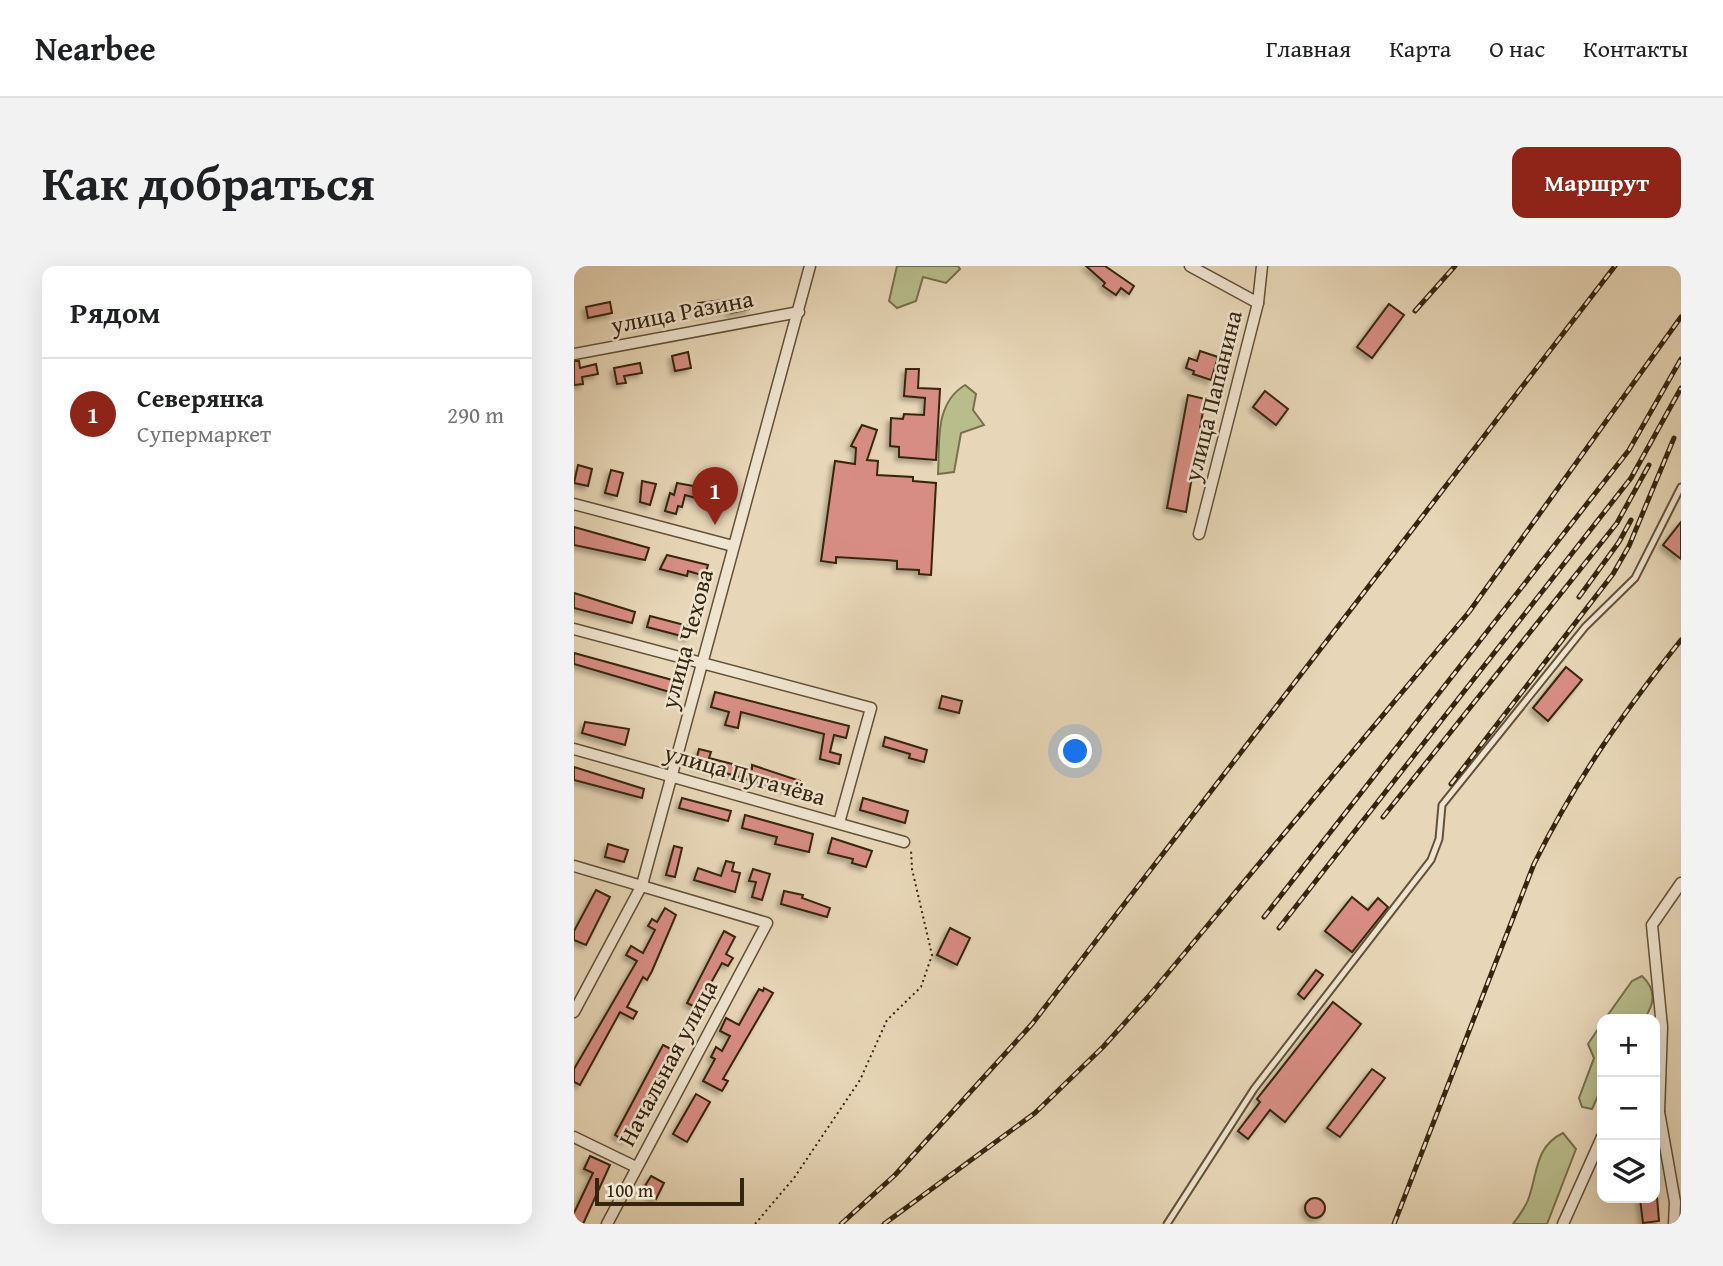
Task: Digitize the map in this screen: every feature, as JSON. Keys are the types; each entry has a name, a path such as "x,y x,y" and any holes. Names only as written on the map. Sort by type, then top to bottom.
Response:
{"street":[{"name":"улица Чехова","path":"574,1012 642,884 810,266"},
{"path":"1190,266 1258,303"},
{"name":"улица Папанина","path":"1199,534 1258,303 1262,266"},
{"name":"улица Разина","path":"574,354 799,312"},
{"path":"574,504 733,545"},
{"path":"574,629 871,708 839,823"},
{"name":"улица Пугачёва","path":"574,749 904,842"},
{"path":"574,866 642,884"},
{"path":"1659,1077 1662,1027 1652,925 1681,883"},
{"name":"Начальная улица","path":"607,1224 767,923 642,884"},
{"path":"1660,1127 1675,1202 1674,1224"},
{"path":"574,1137 636,1167"},
{"path":"1563,1224 1601,1140"}],"lane":[{"path":"1167,1224 1254,1088 1431,860 1439,839 1442,805 1585,627 1635,578 1681,487"}],"path":[{"path":"755,1224 794,1178 860,1080 887,1020 921,987 932,955 912,869 911,844 904,842"}],"green space":[{"path":"897,266 958,266 960,269 946,283 923,277 916,301 897,308 889,301"},
{"path":"965,385 976,394 973,410 984,425 961,433 954,472 938,474 943,413 955,393"},
{"path":"1642,976 1650,986 1652,1002 1647,1014 1609,1014 1632,981"},
{"path":"1597,1030 1597,1098 1592,1109 1582,1107 1579,1098 1594,1058 1588,1044"},
{"path":"1563,1133 1576,1149 1547,1224 1513,1224 1528,1200 1542,1153"}],"building":[{"path":"1086,266 1105,266 1134,286 1129,294 1121,288 1116,295 1103,286 1105,283"},
{"path":"746,297 749,309 730,313 729,308 700,314 698,303"},
{"path":"610,302 612,313 588,318 586,307"},
{"path":"1389,304 1404,315 1372,358 1357,347"},
{"path":"1200,351 1218,357 1211,380 1193,374 1194,371 1186,368 1189,358 1197,361"},
{"path":"688,352 691,368 675,371 672,356"},
{"path":"574,361 579,361 580,368 596,364 598,374 582,377 583,384 574,385"},
{"path":"640,363 642,373 624,376 626,383 617,384 614,368"},
{"path":"906,369 919,369 918,388 940,389 936,460 899,457 899,447 890,446 891,418 903,419 904,414 924,415 925,398 904,396"},
{"path":"1265,391 1288,409 1276,425 1253,407"},
{"path":"1188,395 1205,399 1186,512 1167,508"},
{"path":"862,425 877,430 867,460 878,461 877,475 913,477 913,481 936,483 931,575 919,574 919,570 897,569 897,561 836,557 836,563 821,561 835,461 855,464 856,448 851,446"},
{"path":"578,465 592,469 588,486 574,483"},
{"path":"611,470 623,473 617,496 605,493"},
{"path":"642,481 656,484 650,505 640,502"},
{"path":"677,483 699,487 696,498 685,495 682,507 678,506 676,514 665,511 670,493 674,495"},
{"path":"1681,522 1681,559 1663,545"},
{"path":"574,527 649,548 645,560 574,545"},
{"path":"667,555 708,565 705,576 688,571 687,576 660,569"},
{"path":"574,593 635,612 632,623 574,608"},
{"path":"650,616 692,627 689,638 647,627"},
{"path":"574,653 676,681 673,693 574,664"},
{"path":"1566,667 1582,680 1548,721 1533,708"},
{"path":"715,692 849,726 846,738 834,735 830,752 841,755 839,764 820,759 824,734 741,712 738,728 725,725 729,712 711,707"},
{"path":"942,696 962,701 959,713 939,708"},
{"path":"585,722 629,729 625,745 582,733"},
{"path":"885,737 927,750 924,762 909,758 910,754 883,746"},
{"path":"699,749 711,752 709,758 752,769 752,765 800,781 797,792 695,765"},
{"path":"574,767 644,789 642,798 574,780"},
{"path":"682,798 731,811 728,821 679,808"},
{"path":"863,798 908,811 905,823 860,810"},
{"path":"745,815 813,834 809,852 775,844 777,837 742,828"},
{"path":"832,838 872,851 866,867 852,863 853,859 828,853"},
{"path":"608,844 628,850 624,862 605,857"},
{"path":"674,846 682,848 675,877 666,875"},
{"path":"726,861 734,863 732,871 740,873 735,892 694,880 698,868 721,876"},
{"path":"753,869 770,874 762,900 752,897 756,882 749,881"},
{"path":"596,890 610,897 586,945 574,940 574,931"},
{"path":"784,891 803,895 802,898 830,908 827,917 781,904"},
{"path":"1352,897 1368,910 1378,898 1388,907 1352,952 1325,931"},
{"path":"665,908 676,915 652,971 647,980 643,977 627,1007 637,1012 633,1019 620,1012 580,1085 574,1082 574,1069 637,961 626,955 631,946 643,953 655,930 648,926 652,919 657,922"},
{"path":"950,928 970,938 957,965 937,955"},
{"path":"724,931 735,937 726,954 733,958 728,966 722,963 697,1008 687,1003"},
{"path":"1316,970 1323,975 1304,999 1298,994"},
{"path":"764,988 773,993 723,1079 728,1081 722,1091 703,1081 715,1059 711,1057 716,1047 722,1051 730,1036 720,1031 726,1018 739,1025 759,989 763,991"},
{"path":"1333,1002 1361,1024 1285,1122 1270,1110 1248,1139 1238,1131 1260,1102 1257,1099"},
{"path":"663,1045 673,1050 663,1068 665,1070 625,1141 615,1135"},
{"path":"1372,1069 1385,1078 1340,1137 1327,1128"},
{"path":"696,1094 710,1102 687,1142 673,1134"},
{"path":"590,1156 610,1165 583,1224 574,1224 574,1213 593,1173 584,1169"},
{"path":"651,1176 664,1183 656,1199 642,1191"},
{"path":"1311,1198 1319,1198 1325,1208 1319,1218 1311,1218 1305,1212 1305,1204"},
{"path":"1640,1203 1658,1203 1659,1221 1643,1223"}],"railway":[{"path":"1415,311 1455,266"},
{"path":"841,1224 895,1175 1032,1024 1615,266"},
{"path":"884,1224 1035,1113 1103,1047 1148,997 1469,612 1681,317"},
{"path":"1264,917 1629,450 1681,359"},
{"path":"1279,928 1631,478 1681,388"},
{"path":"1451,784 1613,574 1629,546 1674,438"},
{"path":"1383,817 1617,523 1649,465"},
{"path":"1579,597 1619,542 1631,520"},
{"path":"1394,1224 1534,864 1566,804 1601,748 1681,640"}],"place":[{"name":"Северянка","path":"715,525"}]}
